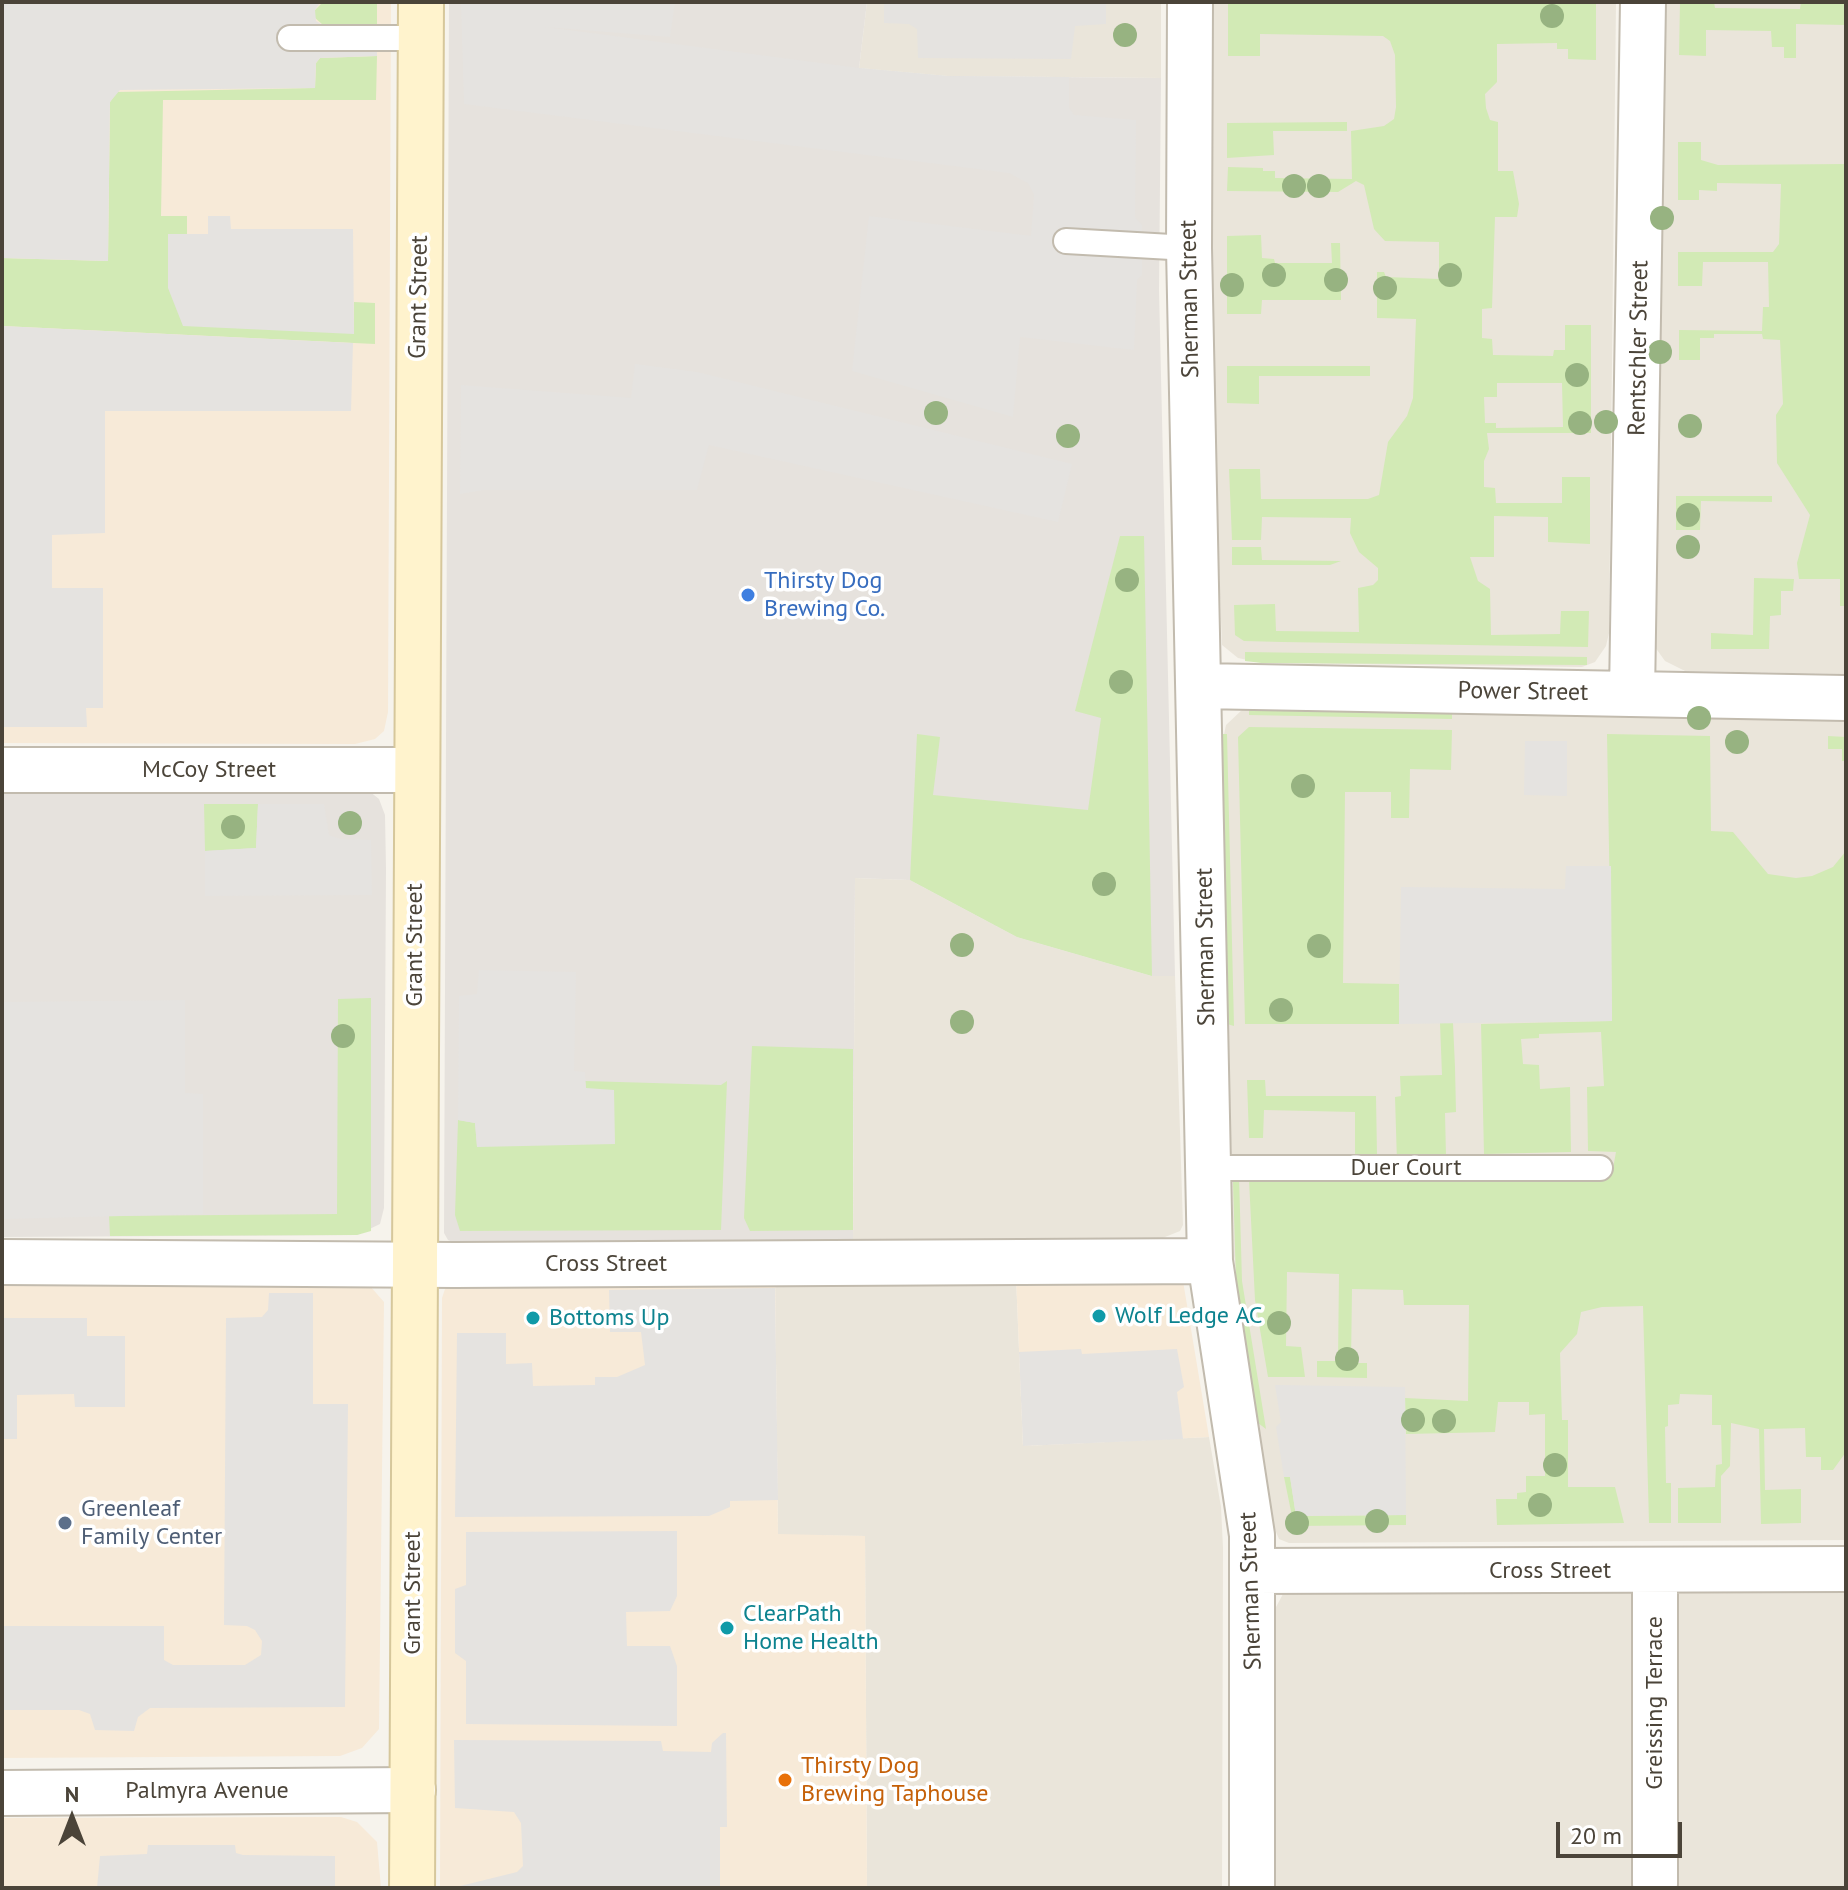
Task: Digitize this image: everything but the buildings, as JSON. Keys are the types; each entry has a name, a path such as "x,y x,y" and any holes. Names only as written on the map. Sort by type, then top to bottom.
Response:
{"main road":[{"name":"Grant Street","path":"412,1888 421,20"}],"street":[{"name":"Sherman Street","path":"1190,2 1189,248 1211,1168 1210,1261 1252,1531 1252,1888"},
{"name":"Rentschler Street","path":"1632,694 1643,2"},
{"name":"Power Street","path":"1200,686 1846,698"},
{"name":"McCoy Street","path":"2,770 415,770"},
{"name":"Cross Street","path":"2,1262 413,1265 1210,1261"},
{"name":"Cross Street","path":"1253,1571 1846,1569"},
{"name":"Greissing Terrace","path":"1655,1570 1655,1884"},
{"name":"Palmyra Avenue","path":"2,1793 413,1790"}],"lane":[{"path":"290,38 421,20"},
{"path":"1066,241 1189,248"},
{"name":"Duer Court","path":"1211,1168 1600,1168"}],"shaded area":[{"path":"2,2 391,2 388,712 384,731 375,739 355,744 2,743"},
{"path":"2,2 348,2 319,4 315,10 316,21 323,25 377,25 377,56 320,58 316,63 315,88 120,90 110,102 108,261 2,258"},
{"path":"449,2 867,2 859,68 947,76 1161,78 1159,290 1175,976 1152,976 1017,937 910,880 855,878 853,1240 460,1245 448,1240 444,1233"},
{"path":"461,2 675,2 670,37 545,27 859,68 947,76 1069,77 1069,107 1074,115 1136,120 1135,217 1142,225 1142,275 1137,280 1134,350 1020,337 1013,417 852,371 869,216 1031,236 1034,195 1028,183 1009,173 464,104"},
{"path":"867,2 1161,2 1161,78 947,76 859,68"},
{"path":"884,2 1106,2 1106,24 1075,26 1071,59 918,58 917,29 909,24 884,23"},
{"path":"1211,2 1616,2 1609,633 1606,646 1595,662 1582,667 1262,663 1238,658 1222,645 1210,343"},
{"path":"1660,2 1846,2 1846,674 1685,671 1665,661 1655,647"},
{"path":"208,216 230,216 231,229 353,229 354,334 183,326 168,288 168,234 208,234"},
{"path":"2,326 353,343 351,411 105,411 105,533 52,535 52,588 103,588 103,708 86,708 87,727 2,727"},
{"path":"635,364 697,372 1072,464 1058,522 709,445 697,490 484,490 460,494 461,385 631,398"},
{"path":"1243,709 1846,716 1846,1540 1289,1543 1279,1539 1274,1527 1234,1256 1221,749 1226,725"},
{"path":"1525,741 1567,741 1567,796 1524,795"},
{"path":"2,790 369,791 379,799 385,815 386,869 384,1208 380,1224 357,1235 2,1237"},
{"path":"258,804 324,804 329,835 340,839 371,840 372,895 205,896 205,851 256,848"},
{"path":"1566,866 1611,866 1612,1021 1399,1024 1401,887 1565,889"},
{"path":"855,878 910,880 1017,937 1152,976 1175,976 1183,1225 1180,1231 1160,1239 853,1240"},
{"path":"479,970 576,972 574,1071 585,1072 586,1088 614,1090 615,1144 477,1147 475,1123 458,1120 459,996 477,994"},
{"path":"185,1000 185,1093 203,1094 203,1214 2,1219 2,1002"},
{"path":"1016,1276 1023,1446 1209,1437 1221,1507 1223,1548 1222,1888 867,1888 865,1536 778,1535 775,1277"},
{"path":"1016,1276 1183,1281 1209,1437 1023,1446"},
{"path":"775,1277 778,1534 865,1536 867,1888 440,1888 442,1298 445,1289 448,1286"},
{"path":"2,1285 370,1286 384,1302 379,1729 362,1748 340,1756 2,1758"},
{"path":"775,1288 778,1500 730,1501 730,1507 709,1516 455,1517 457,1333 506,1333 506,1364 532,1363 533,1386 595,1385 595,1377 617,1377 645,1365 641,1332 610,1332 609,1290"},
{"path":"269,1293 313,1293 313,1404 348,1404 345,1707 150,1708 138,1717 134,1731 95,1730 90,1714 79,1710 2,1710 2,1626 164,1626 164,1660 173,1665 245,1665 261,1655 262,1641 255,1630 247,1626 224,1625 226,1318 262,1317 268,1310"},
{"path":"2,1318 87,1318 87,1336 125,1336 125,1407 75,1407 74,1394 17,1395 17,1439 2,1439"},
{"path":"1081,1349 1082,1354 1177,1349 1184,1387 1177,1392 1183,1439 1023,1446 1019,1352"},
{"path":"1275,1385 1405,1387 1406,1515 1296,1516 1290,1477 1284,1477 1276,1427 1281,1422"},
{"path":"677,1531 677,1596 670,1611 626,1612 627,1646 670,1646 677,1666 677,1726 466,1724 466,1661 455,1653 455,1589 466,1585 466,1532"},
{"path":"1846,1591 1846,1888 1273,1888 1275,1609 1283,1594"},
{"path":"726,1733 727,1827 720,1827 720,1888 452,1888 517,1872 523,1866 521,1823 514,1812 455,1808 454,1740 661,1741 663,1751 711,1752 712,1743"},
{"path":"341,1817 357,1822 377,1842 381,1888 2,1888 2,1818"},
{"path":"148,1845 235,1845 236,1853 243,1855 335,1856 335,1888 97,1888 100,1856 147,1854"}],"green space":[{"path":"377,2 377,25 323,25 314,17 315,10 322,3"},
{"path":"1228,2 1596,2 1596,60 1568,59 1568,49 1557,49 1557,43 1497,44 1497,82 1485,94 1486,108 1490,120 1498,122 1498,171 1513,171 1519,204 1517,217 1495,217 1492,308 1482,309 1482,338 1492,339 1493,355 1553,356 1554,350 1565,350 1565,325 1591,325 1591,433 1487,433 1489,449 1484,461 1484,487 1495,488 1496,503 1562,503 1562,477 1590,477 1590,544 1548,542 1548,517 1494,516 1494,557 1470,557 1478,581 1490,589 1491,635 1560,634 1561,611 1589,611 1588,647 1244,641 1235,635 1234,605 1275,604 1276,631 1359,632 1358,588 1373,585 1378,580 1378,568 1359,552 1350,533 1351,518 1262,517 1261,540 1232,540 1229,469 1260,469 1261,499 1368,499 1379,495 1388,442 1407,416 1413,398 1416,319 1377,318 1377,272 1384,272 1386,277 1439,279 1439,242 1385,241 1374,229 1364,185 1356,181 1338,192 1227,191 1228,167 1263,168 1263,171 1275,171 1275,178 1352,179 1351,131 1384,126 1394,119 1395,55 1390,41 1383,36 1260,34 1260,56 1228,56","holes":["1497,383 1562,383 1563,427 1496,428 1496,423 1485,423 1484,397 1497,397"]},
{"path":"1680,2 1714,2 1715,8 1800,9 1801,2 1846,2 1846,25 1796,24 1796,58 1784,58 1784,47 1772,47 1771,31 1706,30 1706,56 1679,55"},
{"path":"377,56 376,100 163,100 161,216 187,216 187,234 168,235 354,334 354,302 375,303 375,344 2,326 2,258 108,261 110,102 117,92 315,88 316,63 320,58"},
{"path":"1347,122 1347,131 1273,131 1274,155 1227,158 1227,123"},
{"path":"1678,142 1701,142 1701,160 1718,165 1846,164 1846,606 1840,606 1840,579 1799,579 1797,563 1810,515 1777,463 1776,415 1783,404 1780,340 1763,339 1762,334 1714,334 1714,338 1700,338 1700,360 1679,360 1679,330 1762,331 1763,307 1769,307 1768,262 1703,262 1702,286 1678,286 1678,252 1773,252 1779,244 1781,184 1717,183 1717,191 1699,190 1699,200 1678,200"},
{"path":"1261,235 1262,258 1274,259 1275,263 1332,263 1331,243 1340,243 1341,300 1262,300 1261,314 1227,314 1227,236"},
{"path":"1227,366 1370,366 1370,376 1259,376 1259,404 1227,403"},
{"path":"1676,496 1772,496 1772,502 1701,501 1700,530 1676,530"},
{"path":"1120,536 1144,536 1152,976 1017,937 910,880 917,734 940,737 933,795 1088,810 1101,718 1075,711"},
{"path":"1232,547 1261,547 1262,560 1341,561 1330,565 1232,565"},
{"path":"1754,578 1794,579 1793,591 1781,591 1781,615 1770,616 1769,649 1711,649 1711,633 1753,635"},
{"path":"1245,652 1587,657 1587,665 1262,663 1245,661"},
{"path":"1249,706 1452,710 1452,719 1249,715"},
{"path":"1249,727 1452,730 1451,770 1410,769 1409,818 1391,818 1391,792 1345,792 1343,983 1399,984 1399,1024 1245,1024 1238,737"},
{"path":"1222,734 1227,734 1234,1026 1227,1024"},
{"path":"1607,734 1710,736 1711,831 1733,832 1768,874 1796,878 1812,876 1833,867 1846,851 1846,1452 1833,1470 1821,1470 1821,1457 1806,1457 1805,1428 1764,1429 1765,1490 1801,1489 1801,1523 1761,1524 1759,1429 1731,1423 1730,1466 1721,1476 1721,1523 1678,1523 1678,1488 1715,1487 1716,1465 1722,1464 1721,1425 1712,1425 1712,1395 1680,1394 1679,1404 1668,1405 1668,1426 1665,1427 1666,1483 1671,1483 1671,1523 1649,1523 1643,1306 1602,1307 1581,1312 1577,1334 1560,1353 1562,1420 1568,1420 1568,1487 1615,1487 1624,1523 1497,1525 1496,1499 1517,1499 1517,1493 1526,1492 1526,1476 1545,1476 1545,1414 1529,1415 1529,1402 1498,1402 1495,1432 1406,1434 1405,1398 1468,1401 1469,1305 1404,1305 1403,1290 1352,1289 1351,1363 1367,1363 1367,1378 1317,1377 1317,1361 1338,1361 1339,1274 1287,1272 1286,1346 1301,1347 1305,1377 1268,1377 1255,1300 1249,1180 1604,1180 1612,1174 1616,1152 1588,1151 1587,1087 1604,1086 1601,1032 1539,1034 1539,1038 1521,1039 1523,1064 1539,1065 1540,1089 1570,1087 1571,1152 1484,1154 1481,1024 1612,1021"},
{"path":"1828,736 1846,737 1846,761 1842,761 1842,749 1828,749"},
{"path":"204,804 258,804 256,848 205,851"},
{"path":"371,998 371,1231 357,1235 110,1236 109,1216 337,1214 338,999"},
{"path":"1440,1023 1453,1023 1455,1067 1456,1112 1445,1113 1446,1156 1397,1162 1395,1097 1401,1096 1400,1076 1442,1075"},
{"path":"752,1046 853,1049 853,1230 750,1231 744,1218"},
{"path":"1247,1080 1265,1080 1266,1096 1376,1096 1377,1155 1355,1155 1355,1112 1264,1110 1263,1138 1249,1138"},
{"path":"585,1081 721,1085 727,1081 721,1230 460,1231 455,1215 458,1120 475,1123 477,1146 586,1088"},
{"path":"1239,1176 1242,1281 1266,1429 1258,1423 1236,1281 1233,1182"},
{"path":"1290,1476 1296,1516 1406,1515 1406,1525 1294,1526 1284,1477"}],"place":[{"name":"Thirsty Dog Brewing Co.","path":"748,595"},
{"name":"Wolf Ledge AC","path":"1099,1316"},
{"name":"Bottoms Up","path":"533,1318"},
{"name":"Greenleaf Family Center","path":"65,1523"},
{"name":"ClearPath Home Health","path":"727,1628"},
{"name":"Thirsty Dog Brewing Taphouse","path":"785,1780"}]}
